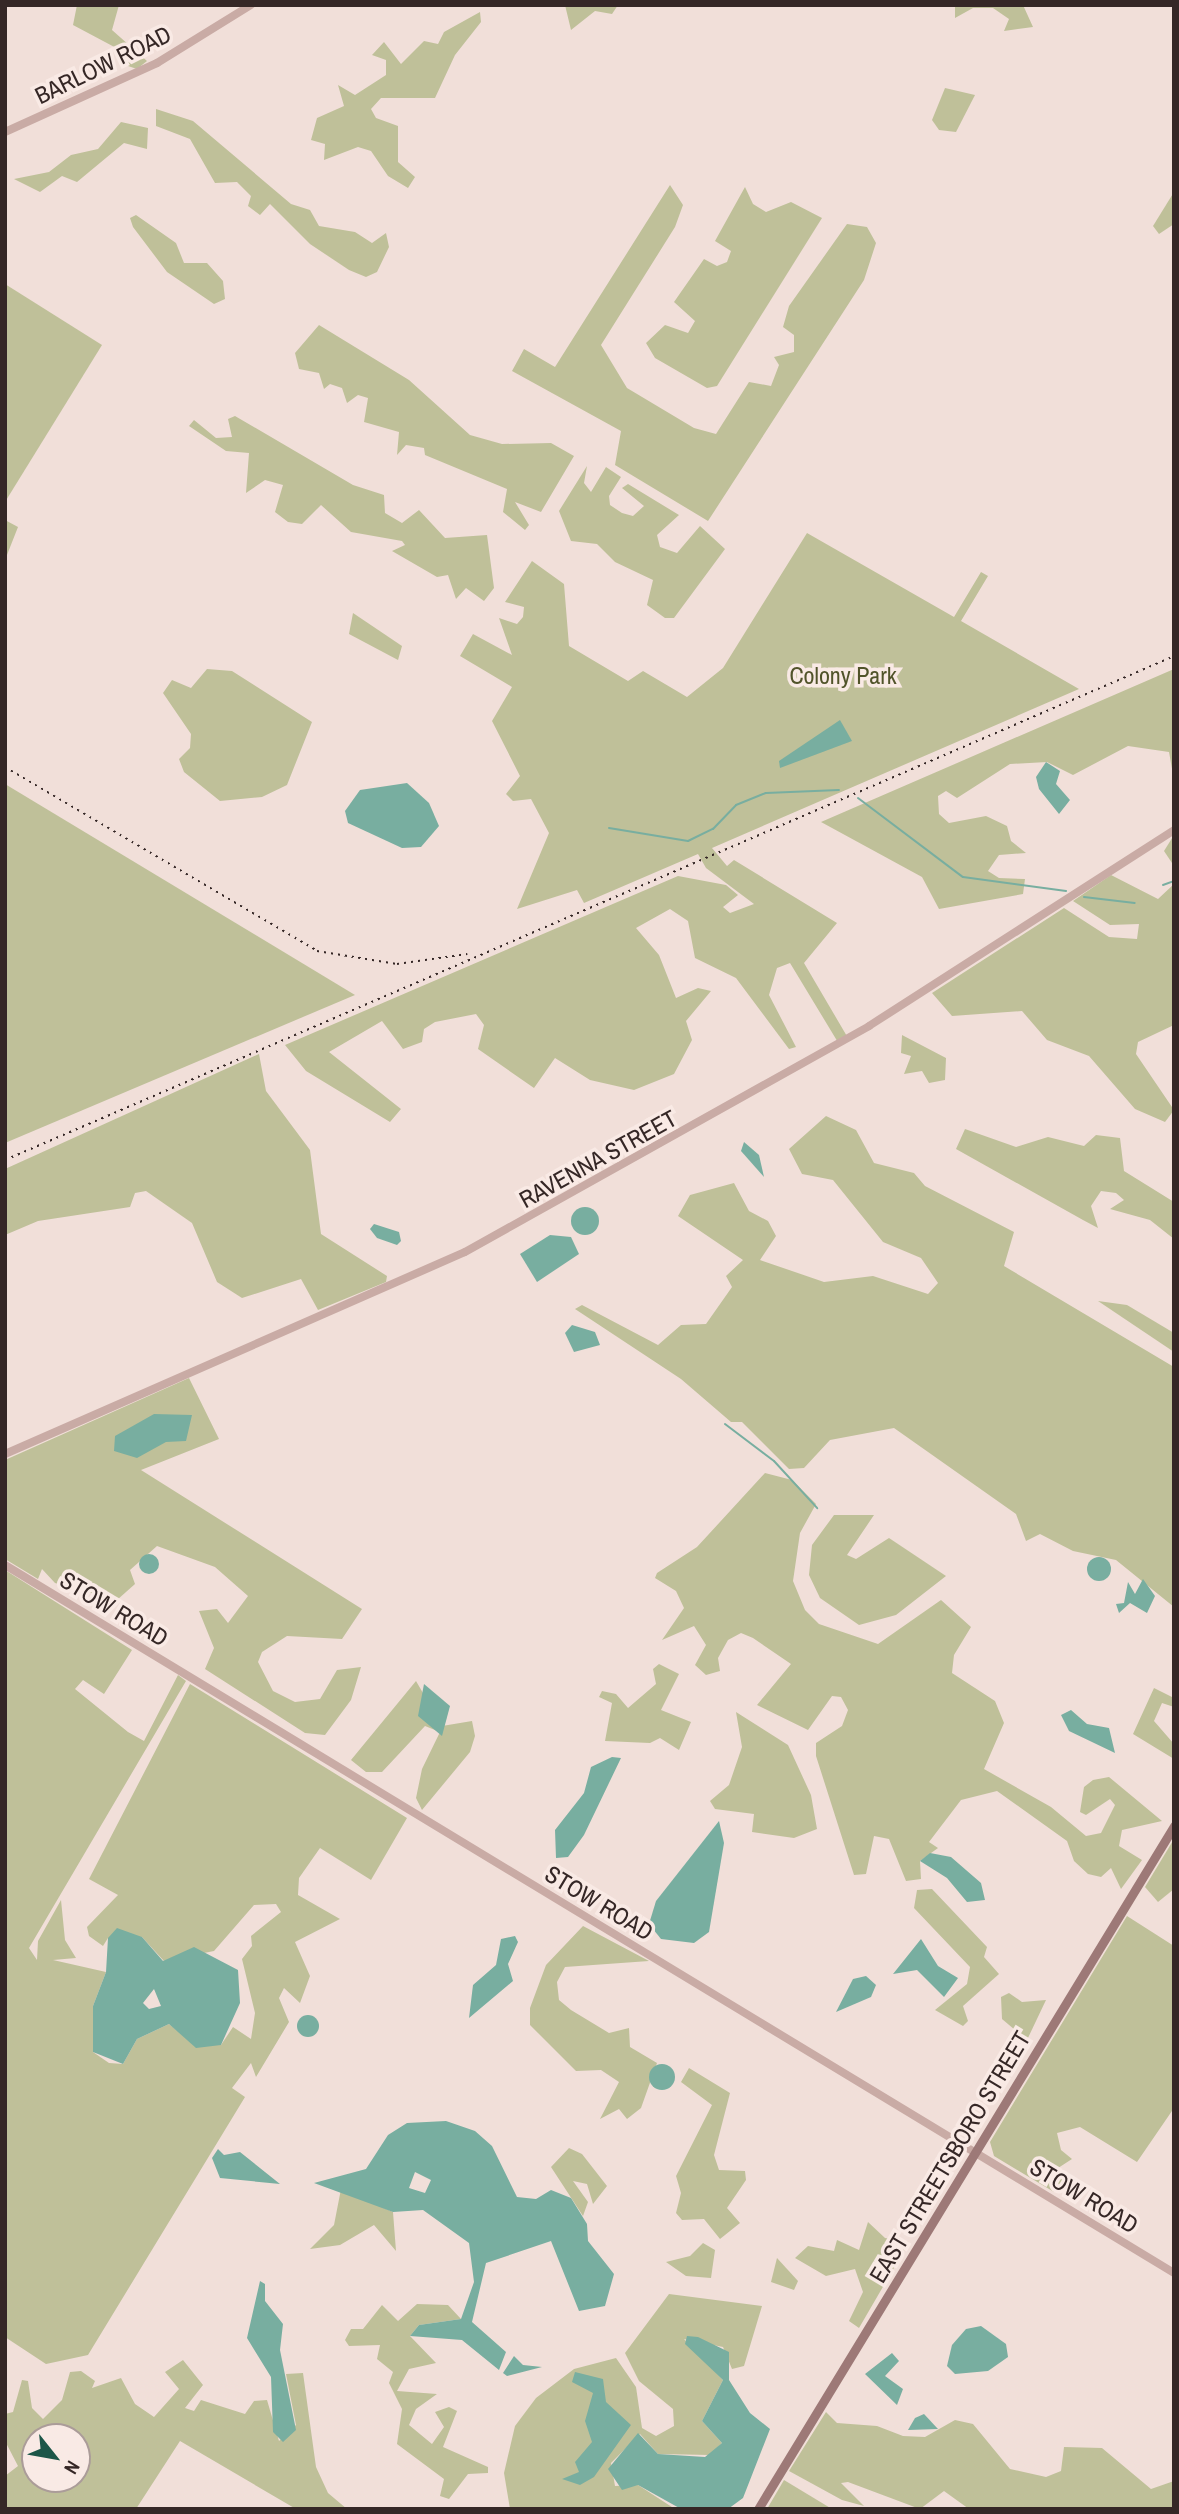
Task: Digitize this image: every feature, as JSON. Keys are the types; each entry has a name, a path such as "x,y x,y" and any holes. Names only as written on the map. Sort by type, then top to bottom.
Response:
{"main road":[{"name":"EAST STREETSBORO STREET","path":"758,2509 1174,1826"}],"street":[{"name":"BARLOW ROAD","path":"5,132 157,63 251,5"},
{"name":"RAVENNA STREET","path":"5,1454 465,1253 869,1026 1174,830"},
{"name":"STOW ROAD","path":"5,1565 1174,2273"}],"green space":[{"path":"77,5 119,5 112,30 147,61 137,69 128,66 120,50 73,25"},
{"path":"565,5 618,5 612,14 595,11 571,30"},
{"path":"955,5 1023,5 1033,27 1004,31 1009,19 993,8 973,8 955,18"},
{"path":"480,12 481,22 455,55 435,98 381,98 371,109 376,118 398,126 398,162 415,177 408,188 388,176 371,151 358,147 324,160 325,144 311,140 317,118 344,106 338,85 355,95 386,75 386,60 372,55 384,42 401,64 424,41 438,44 444,32"},
{"path":"945,88 975,95 956,132 939,130 932,120"},
{"path":"156,109 193,121 291,204 310,210 319,226 355,232 372,243 386,233 389,247 377,272 366,277 349,270 310,244 270,204 260,215 248,206 251,196 237,182 215,183 190,139 156,126"},
{"path":"121,122 148,128 147,149 124,143 77,182 62,176 40,192 14,179 49,172 71,155 98,149"},
{"path":"670,185 683,205 675,227 601,345 627,388 694,428 716,434 749,382 771,386 779,365 774,357 794,352 794,335 783,327 789,306 847,224 867,227 876,243 864,280 708,521 615,465 621,431 512,371 524,349 555,367"},
{"path":"745,187 753,204 766,212 791,202 822,218 717,386 707,388 655,358 646,343 665,325 688,333 695,321 674,302 704,259 717,266 727,262 731,251 715,241"},
{"path":"1174,192 1174,224 1159,234 1153,226"},
{"path":"136,215 176,243 184,263 207,263 223,281 225,299 214,304 167,272 133,227 130,218"},
{"path":"5,284 102,345 5,502"},
{"path":"319,325 409,380 470,435 502,444 551,443 574,456 541,512 515,502 529,525 525,530 503,512 507,489 425,455 424,448 406,445 397,455 399,432 364,422 368,398 358,395 347,403 342,388 330,384 324,389 319,373 299,369 295,353"},
{"path":"235,416 353,485 384,495 385,513 402,523 419,510 445,538 487,535 494,588 484,601 466,588 456,599 448,575 437,577 392,551 405,545 402,541 351,532 321,505 302,524 288,522 275,512 283,485 265,480 246,493 249,453 226,451 189,426 194,420 216,438 232,437 228,419"},
{"path":"587,466 584,483 591,492 606,467 621,477 609,496 610,505 622,513 633,516 644,506 622,488 628,484 679,515 657,535 660,547 677,553 700,526 725,549 674,618 665,618 647,605 653,580 615,562 597,544 571,541 559,511"},
{"path":"5,520 18,527 5,560"},
{"name":"Colony Park","path":"807,533 954,617 981,572 988,576 961,621 1079,689 712,848 727,866 734,860 837,923 804,963 848,1038 839,1044 790,963 777,968 769,995 796,1047 789,1049 736,978 695,958 688,921 670,909 636,928 659,955 676,998 698,988 711,991 686,1021 692,1040 674,1074 634,1090 590,1080 555,1058 534,1088 478,1049 484,1025 476,1014 435,1022 424,1029 422,1042 403,1049 382,1021 329,1052 401,1109 390,1122 306,1071 285,1045 678,876 726,885 738,895 723,907 730,913 754,904 706,868 698,854 584,903 577,890 517,909 549,833 531,799 513,801 506,794 520,776 492,721 512,687 460,656 473,634 512,655 499,618 517,624 523,617 524,607 505,602 532,561 564,584 569,646 628,681 643,671 687,697 723,668"},
{"path":"353,613 402,646 398,660 349,634"},
{"path":"207,669 232,671 312,722 287,785 262,797 220,801 184,772 179,759 190,748 191,734 163,693 172,680 191,688"},
{"path":"1174,669 1174,780 1169,752 1128,746 1073,775 1047,762 1010,764 957,798 946,791 938,796 939,814 949,823 986,816 1007,826 1011,841 1026,853 999,855 988,871 999,878 1025,879 1023,894 939,909 922,877 821,822"},
{"path":"5,784 355,995 5,1143"},
{"path":"1174,835 1174,866 1164,851"},
{"path":"1111,875 1158,899 1174,884 1174,1025 1138,1042 1136,1054 1174,1110 1165,1122 1135,1109 1089,1056 1047,1040 1022,1011 952,1016 932,993 1064,908 1109,937 1137,939 1139,924 1110,925 1073,901"},
{"path":"902,1035 946,1058 945,1080 929,1083 922,1071 904,1074 911,1056 901,1053"},
{"path":"259,1054 266,1091 310,1150 321,1234 387,1276 386,1282 318,1310 301,1279 242,1298 217,1282 192,1223 146,1191 135,1193 130,1207 38,1221 5,1235 5,1169"},
{"path":"826,1116 856,1130 874,1163 914,1173 925,1186 1014,1232 1004,1266 1174,1367 1174,1607 1116,1560 1073,1551 1040,1534 1026,1541 1016,1514 894,1428 830,1440 804,1468 789,1469 742,1422 731,1422 681,1379 575,1309 582,1305 658,1345 681,1325 706,1324 732,1287 726,1276 743,1260 678,1216 690,1195 734,1183 749,1211 768,1221 776,1236 760,1260 824,1282 873,1276 928,1294 938,1283 921,1258 883,1242 833,1180 802,1174 789,1149"},
{"path":"965,1129 1016,1147 1048,1137 1084,1146 1096,1135 1120,1138 1124,1171 1174,1202 1174,1239 1150,1220 1110,1209 1124,1200 1116,1193 1101,1191 1091,1206 1098,1228 956,1149"},
{"path":"1098,1301 1127,1305 1174,1333 1174,1352"},
{"path":"189,1378 219,1439 141,1470 362,1609 342,1639 287,1636 262,1652 258,1662 273,1691 295,1702 320,1699 337,1670 361,1667 351,1700 325,1735 305,1733 205,1669 214,1648 199,1611 217,1609 228,1623 248,1596 215,1567 157,1546 130,1570 135,1584 117,1600 55,1583 42,1569 38,1579 5,1559 5,1460"},
{"path":"765,1473 792,1480 816,1504 800,1533 793,1581 805,1610 819,1624 878,1644 941,1600 971,1627 954,1655 952,1673 995,1701 1004,1723 984,1769 1051,1807 1086,1836 1101,1833 1115,1805 1110,1799 1086,1815 1080,1812 1084,1787 1093,1780 1109,1777 1162,1821 1122,1830 1119,1846 1142,1860 1121,1889 1111,1868 1101,1877 1088,1874 1074,1861 1067,1841 997,1791 961,1800 929,1842 938,1848 920,1861 921,1879 906,1881 889,1839 874,1836 866,1874 854,1875 816,1756 816,1743 842,1726 848,1710 841,1697 832,1696 808,1730 757,1705 791,1664 753,1638 741,1633 728,1640 718,1658 720,1671 706,1675 695,1665 706,1645 694,1626 662,1640 684,1608 676,1591 655,1578 657,1573 697,1547"},
{"path":"834,1515 874,1515 847,1555 856,1559 889,1538 946,1576 896,1615 859,1625 820,1598 809,1575 812,1545"},
{"path":"5,1570 132,1650 104,1694 83,1680 75,1689 128,1732 144,1741 178,1675 186,1681 29,1948 37,1960 38,1941 61,1900 65,1940 76,1958 53,1960 106,1972 93,2006 93,2052 109,2063 123,2064 137,2039 169,2024 190,2041 221,2045 233,2027 251,2039 255,2013 242,1959 252,1946 251,1936 281,1912 276,1904 254,1905 214,1951 164,1961 142,1937 108,1938 103,1946 89,1936 87,1927 118,1895 89,1879 190,1684 407,1818 371,1880 320,1848 299,1878 298,1895 340,1919 295,1942 310,1976 300,2003 284,1988 279,1998 289,2022 256,2077 251,2063 232,2088 245,2097 88,2355 46,2364 5,2337"},
{"path":"659,1664 679,1674 661,1710 691,1722 679,1750 660,1738 650,1743 605,1741 612,1703 599,1697 602,1691 616,1694 628,1708 656,1684 653,1669"},
{"path":"416,1681 442,1726 472,1721 475,1736 470,1752 422,1810 416,1798 422,1769 440,1732 425,1726 382,1772 366,1772 351,1760"},
{"path":"1154,1688 1174,1698 1174,1707 1162,1703 1154,1721 1174,1744 1174,1759 1133,1734"},
{"path":"736,1712 788,1745 811,1795 817,1829 794,1838 752,1832 754,1814 715,1809 710,1801 729,1785 742,1747"},
{"path":"1174,1839 1174,1889 1158,1902 1145,1887"},
{"path":"932,1889 987,1947 984,1957 999,1974 963,2006 968,2021 963,2026 935,2010 967,1984 970,1967 914,1908 917,1890"},
{"path":"1127,1916 1174,1946 1174,2108 1137,2162 1080,2127 1057,2133 1061,2150 1072,2159 1055,2170 1063,2180 1054,2192 994,2156 990,2142"},
{"path":"583,1926 649,1961 565,1967 557,1982 559,2000 571,2010 609,2033 629,2028 630,2047 657,2063 641,2108 627,2119 619,2109 600,2119 619,2082 601,2070 576,2071 530,2025 530,2008 546,1965"},
{"path":"1009,1993 1022,2002 1046,2000 1027,2040 1002,2019 1001,1997"},
{"path":"689,2068 730,2093 714,2155 719,2170 745,2171 746,2180 727,2208 740,2223 720,2239 704,2219 682,2220 676,2213 681,2193 676,2176 712,2105 681,2082"},
{"path":"569,2148 582,2154 607,2186 593,2204 587,2184 573,2181 588,2202 583,2216 551,2167"},
{"path":"341,2189 393,2212 396,2251 374,2225 340,2245 310,2249 334,2225"},
{"path":"868,2222 885,2238 909,2242 859,2328 849,2321 863,2292 855,2269 826,2276 795,2258 808,2246 834,2251 837,2240 859,2250"},
{"path":"703,2243 715,2250 711,2278 686,2276 666,2262 690,2256"},
{"path":"777,2258 798,2281 794,2290 771,2282"},
{"path":"669,2294 762,2306 744,2366 732,2369 723,2347 684,2339 723,2380 702,2421 722,2443 710,2455 658,2454 640,2434 611,2463 615,2486 638,2485 675,2509 510,2509 504,2473 515,2426 536,2398 574,2369 616,2358 636,2387 642,2428 656,2436 674,2426 673,2409 639,2381 625,2353"},
{"path":"417,2304 448,2305 461,2319 419,2325 410,2336 436,2363 409,2369 397,2391 437,2394 416,2409 409,2425 432,2444 444,2427 435,2412 449,2407 457,2411 443,2447 488,2467 488,2473 468,2474 449,2499 440,2496 444,2479 397,2444 402,2409 389,2383 393,2372 377,2359 380,2345 349,2346 345,2340 351,2329 363,2329 382,2305 398,2321"},
{"path":"183,2360 203,2385 185,2408 194,2411 201,2400 245,2414 254,2401 267,2400 279,2441 296,2425 286,2374 303,2373 316,2467 328,2493 347,2509 296,2509 180,2441 136,2509 5,2509 5,2476 18,2466 5,2441 5,2414 13,2412 22,2380 28,2381 32,2408 43,2419 62,2400 70,2372 81,2371 95,2381 92,2388 121,2378 135,2404 154,2417 179,2389 165,2372"},
{"path":"826,2412 837,2423 877,2426 903,2436 925,2437 955,2420 973,2424 1010,2469 1046,2477 1061,2471 1064,2447 1102,2448 1151,2489 1174,2481 1174,2509 969,2509 944,2491 920,2509 848,2482 841,2483 864,2506 842,2500 789,2471"},
{"path":"784,2480 832,2509 767,2509"}],"water":[{"path":"840,720 852,741 780,768 779,761"},
{"path":"1046,762 1060,771 1056,784 1070,800 1059,814 1039,789 1036,777"},
{"path":"407,783 429,803 439,826 421,847 402,848 348,823 345,811 360,790"},
{"path":"744,1142 759,1155 764,1177 741,1151"},
{"path":"585,1207 595,1211 599,1221 595,1231 585,1235 575,1231 571,1221 575,1211"},
{"path":"374,1224 399,1232 401,1241 397,1245 377,1238 370,1229"},
{"path":"550,1235 571,1237 579,1254 537,1282 520,1254"},
{"path":"572,1325 595,1332 600,1345 574,1352 565,1333"},
{"path":"154,1414 192,1415 186,1441 166,1442 137,1458 114,1451 115,1436"},
{"path":"149,1554 156,1557 159,1564 156,1571 149,1574 142,1571 139,1564 142,1557"},
{"path":"1099,1557 1107,1561 1111,1569 1107,1577 1099,1581 1091,1577 1087,1569 1091,1561"},
{"path":"1143,1579 1155,1596 1147,1613 1130,1603 1119,1613 1116,1604 1124,1603 1128,1582 1135,1594"},
{"path":"424,1684 450,1706 442,1736 418,1716"},
{"path":"1071,1710 1087,1724 1109,1728 1115,1753 1069,1731 1061,1715"},
{"path":"612,1757 621,1758 584,1835 568,1857 556,1858 555,1830 584,1793 591,1767"},
{"path":"719,1821 724,1843 709,1932 694,1943 661,1939 649,1924 656,1901"},
{"path":"930,1853 951,1857 981,1883 985,1900 967,1902 947,1878 920,1861"},
{"path":"117,1928 142,1937 163,1961 194,1947 238,1970 240,2003 221,2045 196,2048 169,2024 137,2039 123,2064 93,2052 93,2006 106,1972 108,1938","holes":["154,1989 161,2006 149,2009 143,2003"]},
{"path":"515,1936 518,1942 508,1964 513,1981 469,2018 473,1985 496,1965 501,1939"},
{"path":"921,1939 938,1966 958,1978 944,1997 917,1970 893,1974"},
{"path":"866,1976 876,1985 871,1997 836,2012 853,1979"},
{"path":"308,2015 316,2018 319,2026 316,2034 308,2037 300,2034 297,2026 300,2018"},
{"path":"662,2064 671,2068 675,2077 671,2086 662,2090 653,2086 649,2077 653,2068"},
{"path":"446,2121 475,2131 492,2146 517,2197 536,2199 551,2190 571,2198 587,2224 588,2241 614,2274 605,2306 579,2311 551,2241 486,2263 472,2322 506,2352 499,2370 462,2340 410,2336 419,2325 461,2319 474,2282 469,2243 423,2210 393,2212 314,2183 366,2169 388,2135 407,2123","holes":["415,2172 431,2180 425,2193 409,2188"]},
{"path":"218,2149 224,2155 240,2152 280,2184 220,2178 212,2158"},
{"path":"260,2281 265,2284 265,2301 283,2324 280,2350 296,2430 283,2442 273,2432 271,2377 247,2338"},
{"path":"981,2326 1006,2344 1008,2357 988,2371 955,2374 947,2366 952,2345 966,2329"},
{"path":"687,2336 698,2337 729,2352 729,2380 750,2413 770,2429 743,2498 728,2509 681,2509 638,2485 622,2490 608,2469 638,2433 658,2454 705,2457 722,2443 702,2421 723,2380 685,2344"},
{"path":"892,2353 899,2361 885,2376 903,2389 897,2405 865,2374"},
{"path":"514,2356 523,2365 542,2367 507,2376 503,2373"},
{"path":"575,2372 603,2379 606,2402 631,2425 594,2477 580,2485 562,2479 579,2472 575,2462 592,2442 585,2421 593,2393 572,2382"},
{"path":"924,2414 938,2429 908,2430 915,2418"}],"waterway":[{"path":"609,828 688,841 713,829 736,805 766,793 839,790"},
{"path":"858,798 963,877 1066,891"},
{"path":"1163,885 1174,881"},
{"path":"1084,897 1135,903"},
{"path":"725,1424 774,1461 817,1508"}],"railway":[{"path":"5,1160 1174,656"},
{"path":"5,767 317,951 397,964 467,954"}]}
